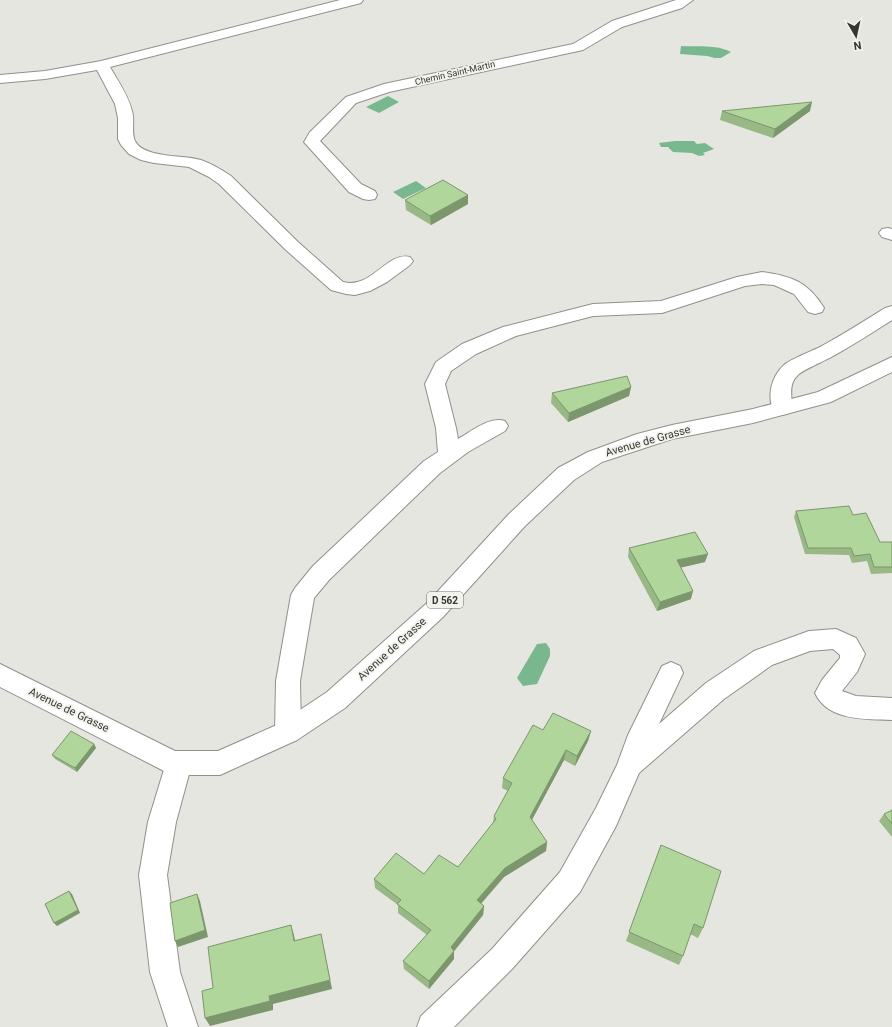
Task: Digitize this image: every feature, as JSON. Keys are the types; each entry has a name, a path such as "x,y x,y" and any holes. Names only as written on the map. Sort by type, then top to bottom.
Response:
{"street":[{"path":"0,79 45,75 101,65 356,0"},
{"name":"Chemin Saint-Martin","path":"369,195 355,188 312,142 316,135 351,100 384,89 446,74 578,47 617,24 677,5 686,0"},
{"path":"101,65 116,91 126,118 125,133 128,144 137,152 149,158 184,161 214,171 292,246 337,286 344,289 355,290 363,288 404,262"},
{"path":"449,455 446,428 435,384 443,366 469,349 510,331 593,310 662,307 743,281 762,278 778,280 800,290 815,308"},
{"path":"782,408 780,394 783,382 791,370 828,351 892,312"},
{"name":"Avenue de Grasse","path":"0,675 174,763 220,763 288,732 336,700 435,610 517,520 566,474 595,457 637,442 672,432 782,408 824,397 892,364"},
{"path":"288,732 288,681 303,595 321,573 348,546 432,467 449,455 498,426"},
{"path":"630,766 715,691 740,673 763,658 809,641 836,639 847,645 853,654 851,663 832,683 827,693 831,700 839,704 892,710"},
{"path":"432,1027 502,959 570,882 606,817 630,766 641,736 671,673"},
{"path":"179,763 162,822 153,875 164,972 183,1027"}],"shaded area":[{"path":"681,46 706,46 725,49 731,52 721,58 680,54"},
{"path":"388,96 399,102 379,113 366,107"},
{"path":"694,141 697,144 705,143 714,149 703,153 705,155 699,156 692,153 673,152 668,147 661,147 659,143"},
{"path":"416,181 426,188 403,199 393,192"},
{"path":"546,643 550,649 550,656 537,684 523,686 517,678 537,644"}],"building":[{"path":"812,102 775,129 722,111"},
{"path":"443,180 468,195 430,216 405,200"},
{"path":"627,376 631,387 569,413 552,393"},
{"path":"849,506 853,515 866,513 880,542 892,542 892,567 874,567 870,554 854,556 851,548 808,548 796,511"},
{"path":"695,532 708,554 677,560 693,591 660,602 629,548"},
{"path":"553,713 591,731 577,756 566,750 530,817 547,842 505,868 477,900 484,906 451,947 454,951 429,981 403,961 431,930 397,904 401,900 374,879 396,853 424,874 439,855 458,867 496,819 494,816 512,783 503,778 533,725 543,730"},
{"path":"71,731 94,744 75,768 52,755"},
{"path":"892,810 892,824 884,814"},
{"path":"661,845 721,871 703,928 694,924 683,956 629,932"},
{"path":"69,891 78,910 54,923 45,904"},
{"path":"197,894 205,930 175,941 170,903"},
{"path":"291,925 294,941 321,934 330,980 269,996 270,1001 205,1018 202,991 213,988 208,947"}]}
